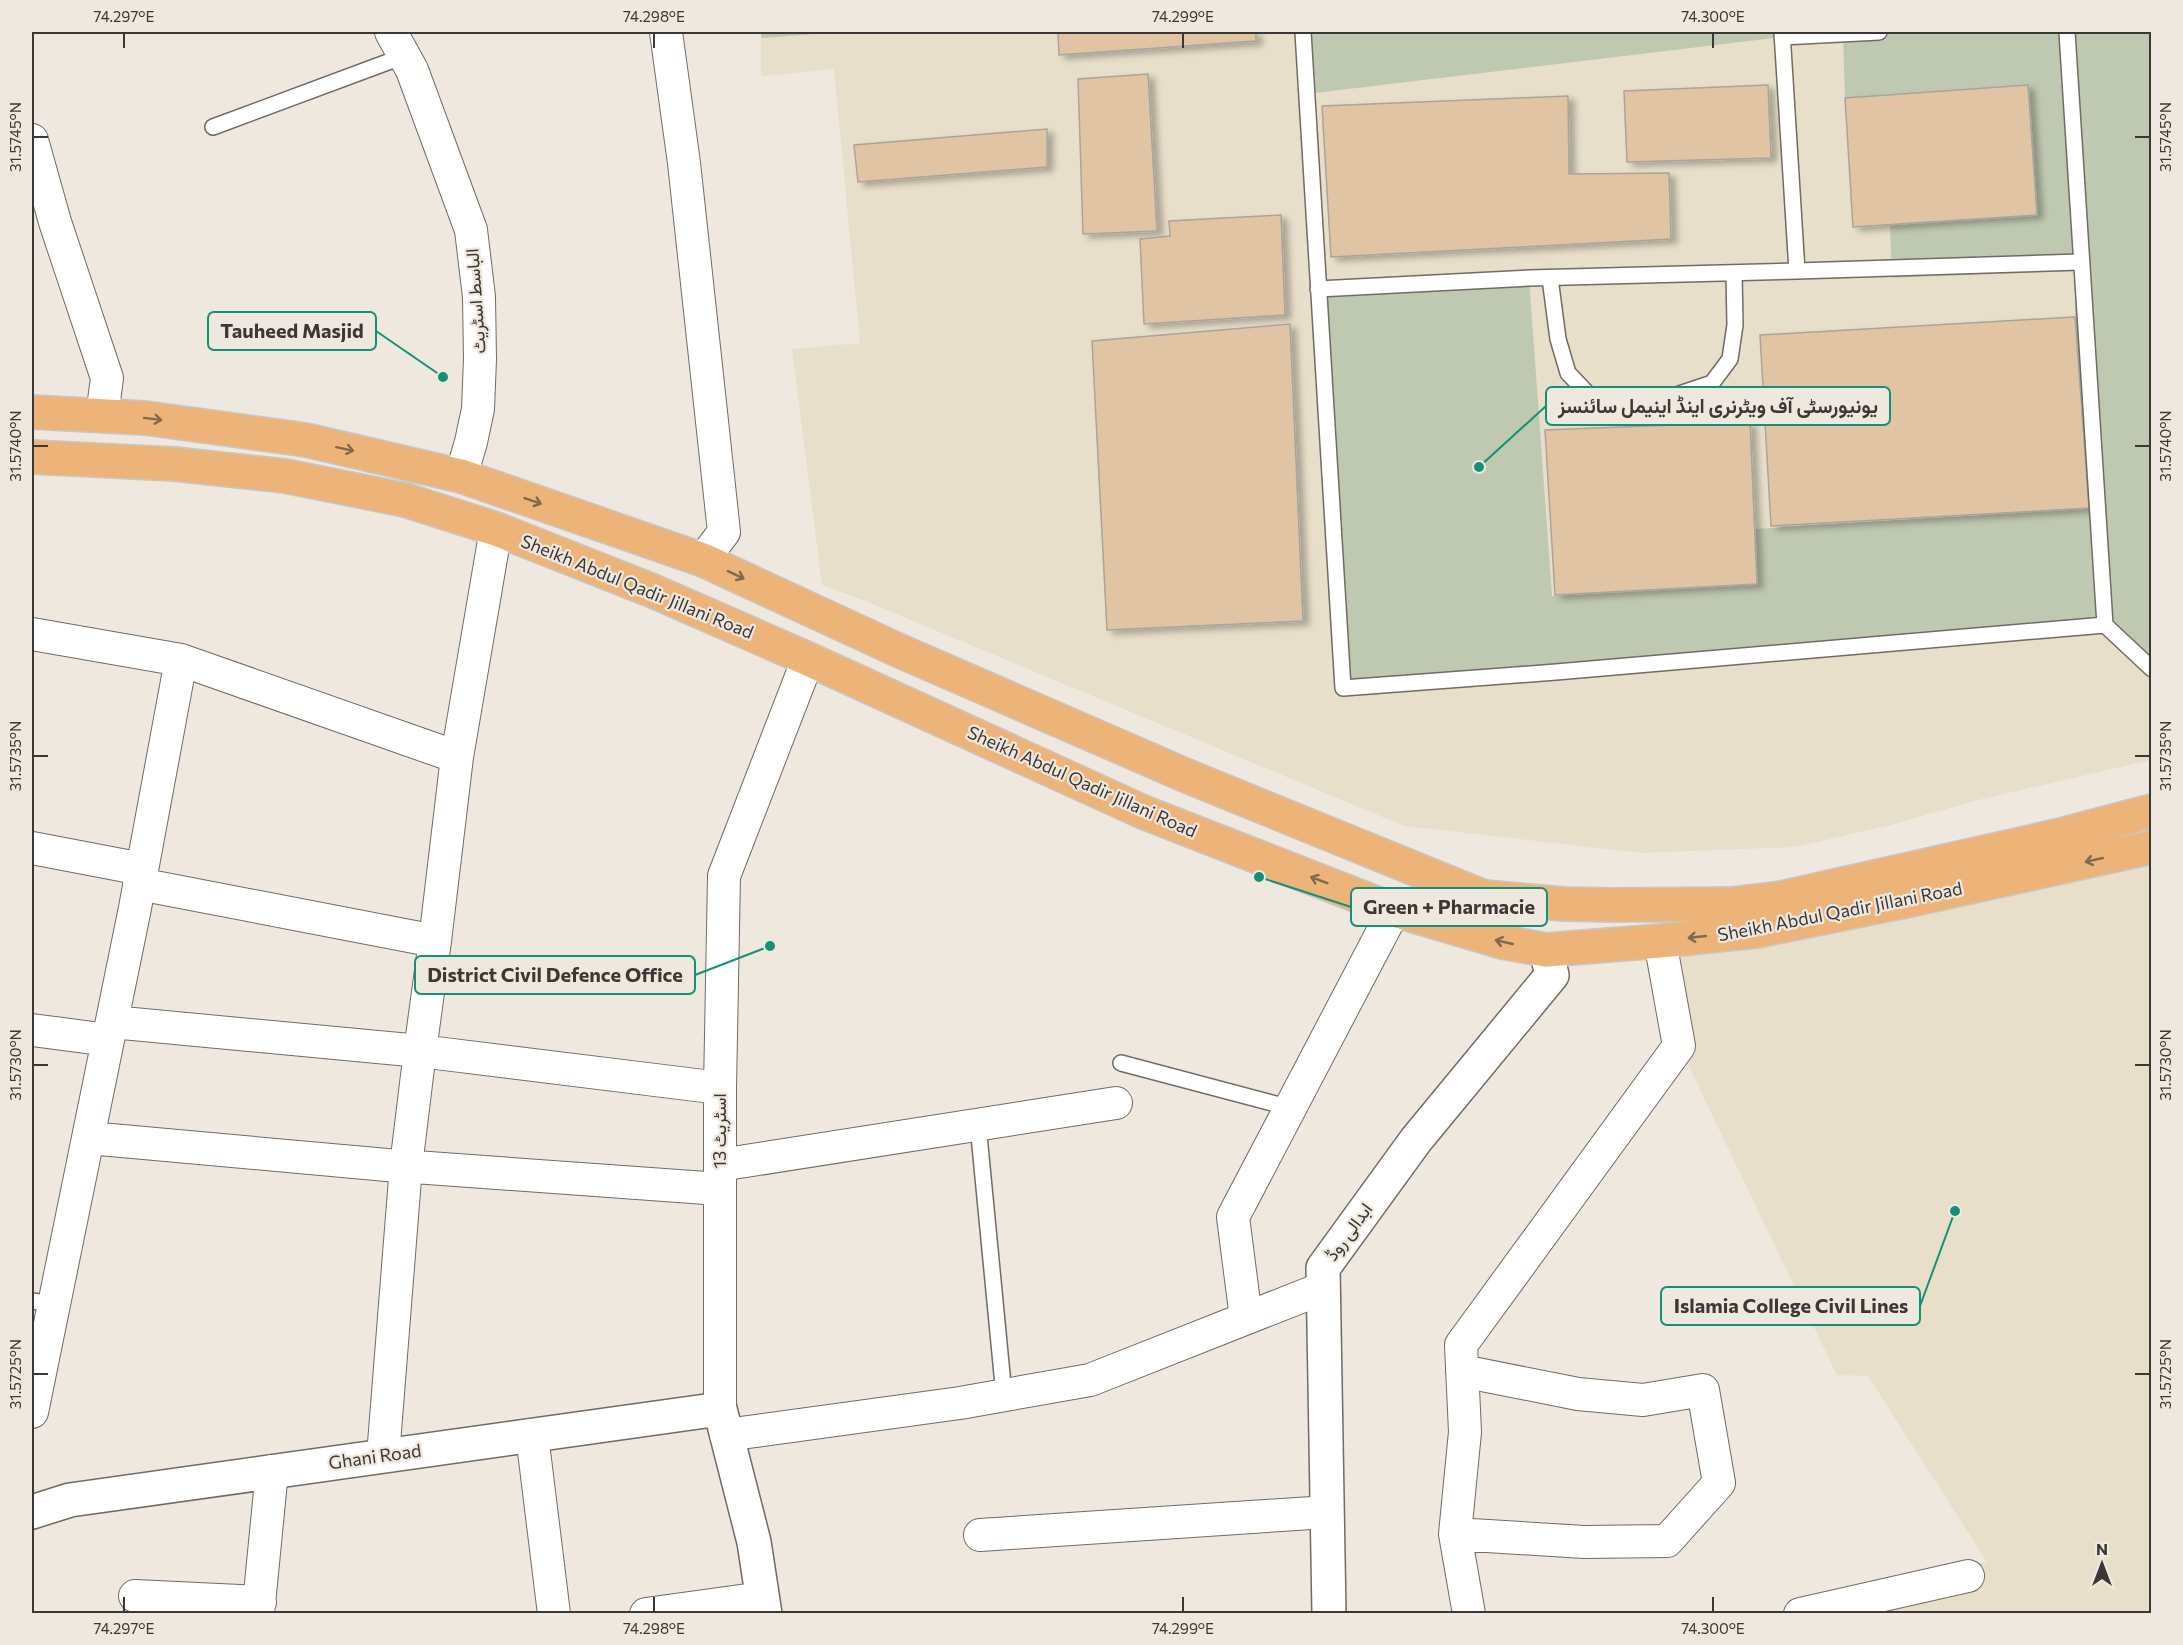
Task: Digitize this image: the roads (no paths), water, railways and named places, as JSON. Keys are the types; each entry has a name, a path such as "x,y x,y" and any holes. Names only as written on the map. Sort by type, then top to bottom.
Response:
{"main road":[{"name":"Sheikh Abdul Qadir Jillani Road","path":"32,412 145,418 306,440 461,476 703,560 900,651 1187,776 1484,897 1565,904 1613,905 1732,904 1781,898 2061,835 2151,811"},
{"name":"Sheikh Abdul Qadir Jillani Road","path":"32,457 174,464 285,476 405,500 496,529 652,591 808,659 1143,812 1394,910 1502,942 1546,950 1660,941 1767,929 2151,847"}],"street":[{"path":"666,32 684,163 724,532 703,560"},
{"name":"الباسط اسٹریٹ","path":"398,44 412,70 471,230 479,297 478,409 461,476"},
{"path":"32,140 55,222 107,378 102,416"},
{"path":"383,1456 406,1166 420,1051 457,757 496,529"},
{"path":"32,634 181,660 457,757"},
{"name":"اسٹریٹ 13","path":"763,1606 754,1542 723,1422 720,1088 724,876 808,659"},
{"path":"32,1412 43,1302 89,1138 181,660"},
{"path":"32,848 140,877 435,941"},
{"path":"1246,1318 1233,1217 1394,910"},
{"path":"1469,1614 1455,1534 1465,1432 1461,1345 1679,1046 1660,941"},
{"name":"ابدالی روڈ","path":"1329,1614 1323,1268 1416,1140 1552,975 1546,950"},
{"path":"32,1030 110,1031 420,1051 720,1088"},
{"path":"89,1138 406,1166 720,1177 978,1125 1116,1103"},
{"path":"723,1422 1004,1395 1090,1380 1323,1288"},
{"path":"1455,1534 1584,1542 1667,1541 1719,1483 1703,1390 1643,1400 1578,1394 1462,1371"},
{"name":"Ghani Road","path":"32,1512 70,1500 532,1436 723,1422"},
{"path":"532,1436 554,1614"},
{"path":"135,1596 259,1608 272,1471"},
{"path":"980,1535 1327,1512"},
{"path":"1800,1614 1968,1576"},
{"path":"646,1614 763,1606"}],"lane":[{"path":"1303,32 1342,688 2105,625"},
{"path":"1797,271 1782,34 1879,32"},
{"path":"2067,32 2105,625 2151,669"},
{"path":"213,127 398,44"},
{"path":"1318,289 1550,278 2080,261"},
{"path":"1550,278 1558,339 1568,374 1588,394 1617,401 1670,397 1712,383 1730,359 1735,325 1734,273"},
{"path":"1121,1063 1291,1108"},
{"path":"978,1125 1004,1395"}],"place":[{"name":"Tauheed Masjid","path":"443,377"},
{"name":"یونیورسٹی آف ویٹرنری اینڈ اینیمل سائنسز","path":"1479,467"},
{"name":"Green + Pharmacie","path":"1259,877"},
{"name":"District Civil Defence Office","path":"770,946"},
{"name":"Islamia College Civil Lines","path":"1955,1211"}]}
